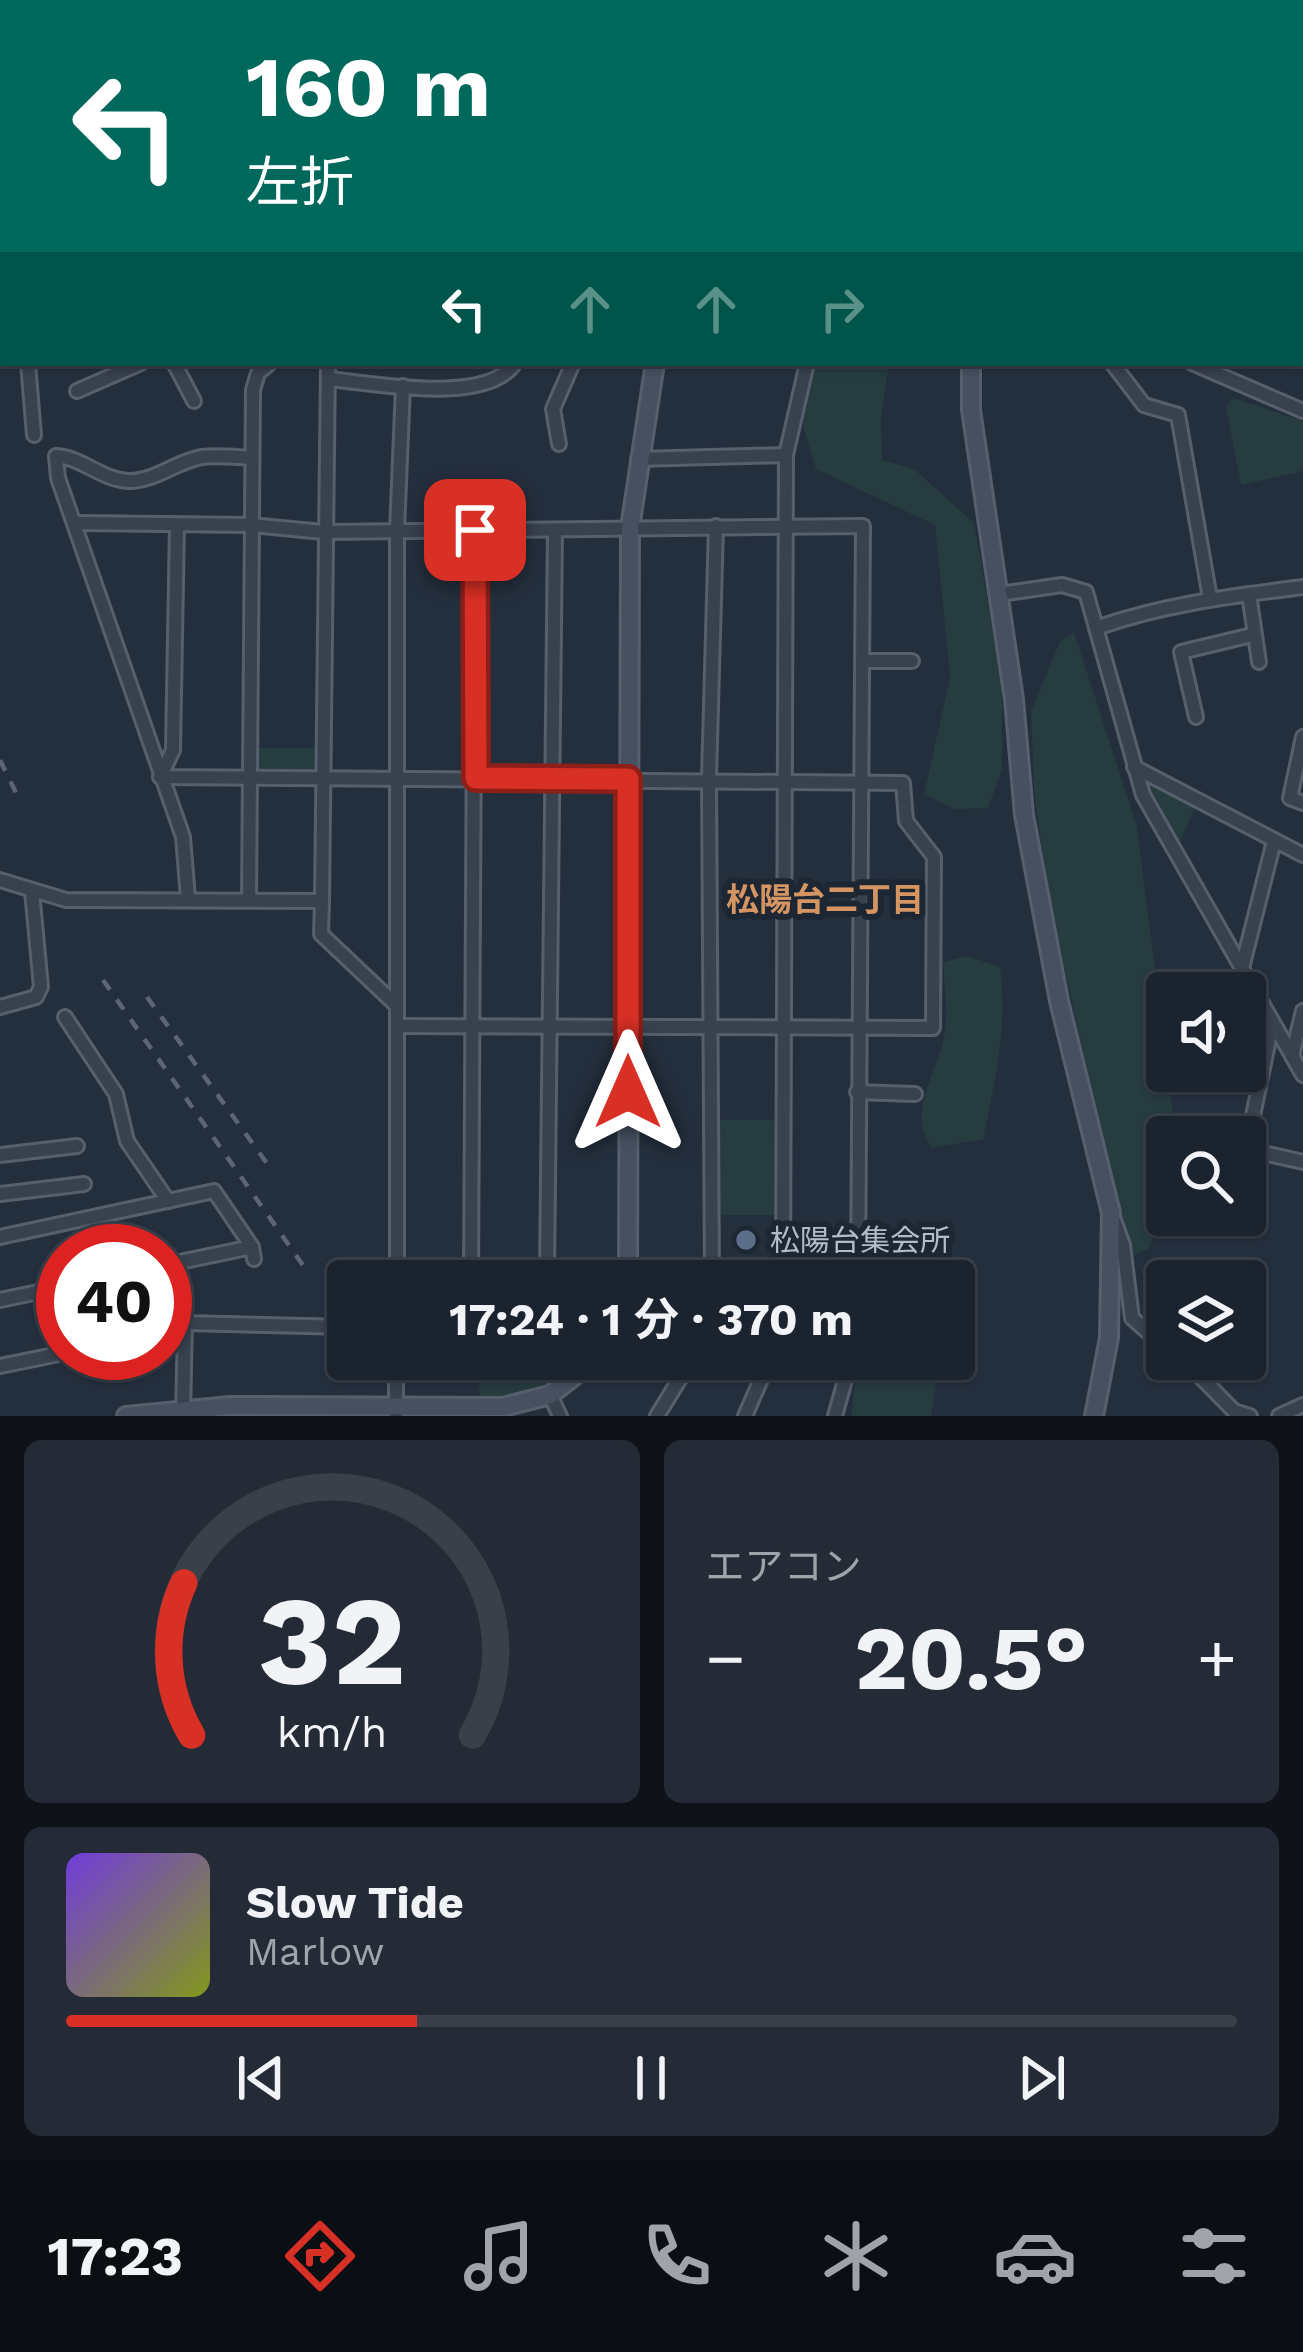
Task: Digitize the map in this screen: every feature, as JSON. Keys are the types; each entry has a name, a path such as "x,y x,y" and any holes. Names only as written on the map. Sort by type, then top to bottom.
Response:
{"street":[{"path":"28,366 34,435"},
{"path":"77,391 134,366"},
{"path":"176,366 194,401"},
{"path":"249,899 253,390 258,373 267,366"},
{"path":"328,366 320,779 322,934 396,1005"},
{"path":"328,379 464,388 507,375 513,366"},
{"path":"559,444 553,409 572,366"},
{"path":"628,1260 630,528 654,366"},
{"path":"783,1260 786,455 806,366"},
{"path":"971,366 970,410 999,594 1029,838 1065,1026 1123,1245 1132,1318 1146,1330"},
{"path":"1114,366 1144,405 1178,415 1210,598"},
{"path":"1199,366 1303,411"},
{"path":"397,1260 398,531 403,386"},
{"path":"637,459 786,455"},
{"path":"188,898 183,837 58,478 56,456 72,457 91,470 126,481 143,480 199,457 251,458"},
{"path":"76,523 251,525 323,532 863,526 858,1260"},
{"path":"160,776 173,750 177,525"},
{"path":"712,1260 709,778 716,526"},
{"path":"471,1260 475,530"},
{"path":"547,1260 555,531"},
{"path":"1096,628 1133,614 1210,598 1303,587"},
{"path":"999,594 1082,588 1134,767 1165,839 1303,1075"},
{"path":"1249,594 1259,662"},
{"path":"1196,718 1180,652 1252,635"},
{"path":"863,661 912,661"},
{"path":"1303,737 1290,798 1303,803"},
{"path":"1134,767 1303,854"},
{"path":"160,776 784,778 903,784 906,821 934,856 933,1028 397,1026"},
{"path":"1242,968 1274,841"},
{"path":"0,880 67,900 322,901"},
{"path":"0,1007 36,997 41,987 32,891"},
{"path":"1292,1056 1303,1011"},
{"path":"65,1017 116,1094 128,1141 168,1201"},
{"path":"1272,1024 1246,1149 1303,1162"},
{"path":"857,1093 916,1094"},
{"path":"0,1155 77,1146"},
{"path":"0,1194 84,1184"},
{"path":"0,1237 214,1191 253,1253 192,1261"},
{"path":"1094,1416 1109,1338 1111,1213"},
{"path":"0,1300 36,1292"},
{"path":"183,1412 185,1323 327,1326"},
{"path":"0,1366 36,1359"},
{"path":"396,1380 396,1411"},
{"path":"127,1416 503,1407 550,1395 569,1380"},
{"path":"663,1414 681,1380"},
{"path":"745,1416 761,1380"},
{"path":"835,1416 845,1380"},
{"path":"1202,1380 1232,1413 1250,1416"},
{"path":"550,1395 560,1416"},
{"path":"1280,1416 1303,1405"}],"green space":[{"path":"815,366 889,366 881,418 882,460 914,469 974,523 1002,682 1002,770 988,808 955,809 924,794 950,677 935,525 816,469 800,415"},
{"path":"1233,398 1303,421 1303,471 1241,485 1226,407"},
{"path":"1074,632 1137,827 1155,972 1146,972 1146,1092 1171,1092 1174,1116 1146,1116 1146,1236 1153,1236 1149,1249 1119,1261 1113,1185 1049,900 1034,791 1031,711 1060,642"},
{"path":"249,748 321,748 320,779 249,778"},
{"path":"1143,776 1196,805 1177,848 1143,795"},
{"path":"967,956 1000,967 1002,1011 996,1075 983,1139 932,1148 922,1120 945,1030 943,962"},
{"path":"716,1120 775,1120 776,1215 716,1215"},
{"path":"480,1380 569,1380 550,1395 479,1406"},
{"path":"855,1380 937,1380 931,1416 851,1416"}],"railway":[{"path":"0,760 20,801"},
{"path":"103,980 307,1271"},
{"path":"147,997 271,1169"}],"place":[{"name":"松陽台集会所","path":"746,1240"}],"district":[{"name":"松陽台二丁目","path":"825,899"}],"route":[{"path":"475,530 476,778 628,779 628,1092"}]}
